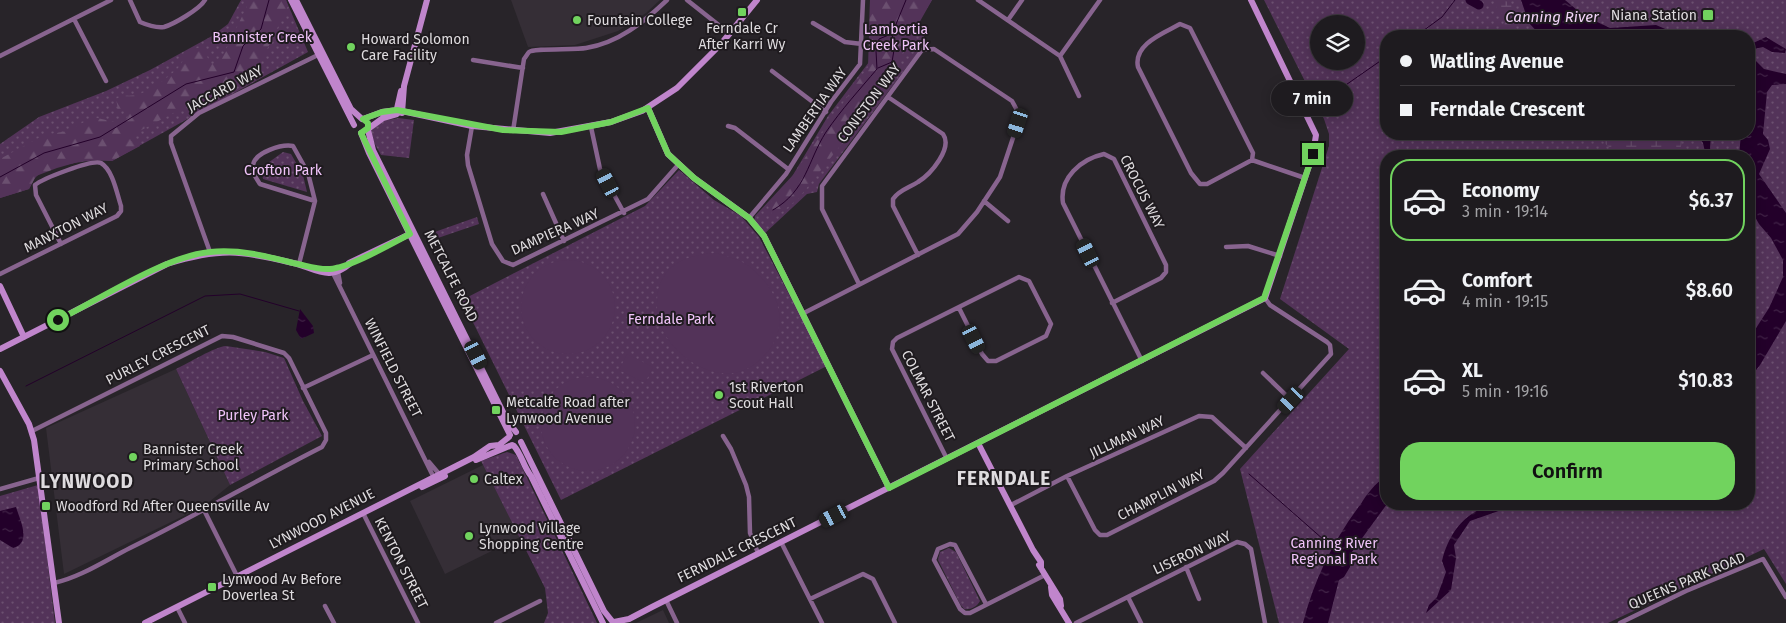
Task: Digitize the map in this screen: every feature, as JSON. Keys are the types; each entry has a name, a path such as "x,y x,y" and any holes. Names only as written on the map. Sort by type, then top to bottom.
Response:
{"street":[{"path":"0,56 111,0"},
{"path":"130,0 140,22 150,26 164,26 196,10 205,0"},
{"name":"METCALFE ROAD","path":"290,0 351,109 368,123 366,131 370,144 412,233 507,420 513,445 521,454 524,467 610,623"},
{"name":"METCALFE ROAD","path":"296,0 356,131 366,131"},
{"path":"399,113 404,86 427,0"},
{"path":"513,131 524,58 528,52 536,50 566,51 587,48 621,36 648,18 667,0"},
{"path":"687,0 730,34"},
{"path":"354,125 356,121 382,112 513,131 561,132 621,119 648,108 677,88 730,34 757,0"},
{"name":"LAMBERTIA WAY","path":"749,218 788,169 860,64 863,0"},
{"path":"978,0 1060,56 1079,96"},
{"path":"1008,20 1022,0"},
{"path":"1060,56 1100,0"},
{"path":"1250,0 1315,129 1315,144 1305,178 1280,256 1264,298"},
{"path":"74,19 106,81"},
{"path":"813,23 845,42 862,44"},
{"path":"1252,160 1253,153 1190,28 1180,24 1148,42 1139,55 1137,62 1191,173 1200,184 1206,184 1252,160 1305,178"},
{"name":"CONISTON WAY","path":"801,315 958,234 1000,177 1018,123 1018,112 1012,101 934,49 922,50 827,178 821,194 822,209 860,284"},
{"name":"JACCARD WAY","path":"210,252 171,143 172,136 199,113 320,54"},
{"path":"473,60 523,68"},
{"path":"772,71 826,112"},
{"path":"888,97 943,134 946,139 946,147 931,170 919,182 897,193 893,199 894,206 918,255"},
{"path":"648,108 668,154 678,165 749,218 764,236 801,315 889,488"},
{"path":"366,131 384,118 399,113"},
{"name":"DAMPIERA WAY","path":"472,126 467,155 468,165 492,244 503,261 513,265 648,199 678,165"},
{"path":"728,126 735,128 788,169"},
{"path":"591,127 600,169 624,212"},
{"path":"299,264 315,201 308,173 293,146 284,144 257,157 253,164 253,173 260,184 315,201"},
{"name":"CROCUS WAY","path":"1112,303 1160,278 1166,272 1166,265 1114,159 1104,154 1074,169 1068,175 1062,198 1112,303 1142,361"},
{"name":"MANXTON WAY","path":"0,274 61,244 117,216 121,211 121,206 109,172 102,164 96,162 71,170 41,180 35,186 36,195 61,244"},
{"path":"543,194 564,241"},
{"path":"984,201 1008,221"},
{"path":"0,349 167,264 210,252 251,253 311,268 334,270 412,233"},
{"path":"1226,247 1248,246 1280,256"},
{"name":"WINFIELD STREET","path":"334,270 340,287 426,459 437,477"},
{"path":"1019,277 1024,278 1029,282 1051,324 1050,331 1046,336 996,361 988,361 982,354 958,308 1019,277"},
{"path":"0,286 26,336"},
{"name":"CHAMPLIN WAY","path":"1067,476 1094,530 1100,535 1107,534 1214,481 1329,358 1331,351 1327,342 1270,305 1264,298"},
{"name":"FERNDALE CRESCENT","path":"610,623 627,621 758,552 1142,361 1264,298"},
{"name":"COLMAR STREET","path":"947,458 892,349 893,342 897,338 958,308"},
{"name":"PURLEY CRESCENT","path":"32,431 222,336 233,337 284,353 326,433 326,440 322,447 83,572 54,583"},
{"path":"303,388 374,354"},
{"path":"0,369 32,431 60,623"},
{"path":"1263,373 1291,400"},
{"name":"JILLMAN WAY","path":"1011,505 1067,476 1199,416 1212,417 1246,448"},
{"name":"METCALFE ROAD","path":"512,435 522,436 521,442 586,580"},
{"name":"LYNWOOD AVENUE","path":"145,623 364,515 474,457 490,446 499,444 512,435"},
{"path":"723,436 746,485 749,497 750,533 758,552"},
{"path":"513,445 521,442"},
{"path":"978,443 1011,505 1032,550 1041,562 1041,568 1045,576 1060,599 1061,606 1069,623"},
{"name":"LYNWOOD AVENUE","path":"437,477 513,445"},
{"path":"0,488 39,478"},
{"path":"204,510 238,578"},
{"name":"KENTON STREET","path":"364,515 418,623"},
{"path":"781,542 822,623"},
{"name":"LISERON WAY","path":"1076,623 1237,542 1245,544 1251,549 1265,623"},
{"path":"986,604 955,545 950,544 938,549 934,560 960,610 965,613 970,613 1045,576"},
{"name":"QUEENS PARK ROAD","path":"1620,623 1686,591 1763,559 1786,597"},
{"path":"1186,567 1199,599"},
{"path":"810,599 863,574 869,575 873,579 895,623"},
{"path":"1128,597 1141,623"},
{"path":"666,600 677,623"},
{"path":"496,623 540,601"},
{"path":"325,606 334,623"},
{"path":"178,608 185,623"},
{"name":"LYNWOOD AVENUE","path":"154,623 178,608"}],"shaded area":[{"name":"Fountain College","path":"511,0 660,0 646,13 618,31 575,45 528,47"},
{"name":"Bannister Creek Primary School","path":"176,369 230,485 204,506 64,574 46,428"},
{"path":"483,465 520,537 445,574 410,501"},
{"path":"663,610 669,623 636,623"}],"green space":[{"name":"Bannister Creek","path":"241,0 286,0 308,52 112,161 84,162 49,169 35,178 29,189 0,198 0,144 39,117 106,91 150,70 212,36 228,24"},
{"path":"250,0 286,0 288,6 258,68 134,134 130,138 131,141 137,140 140,146 112,161 85,160 57,168 36,176 29,189 0,198 0,159 44,135 68,131 93,117 119,123 128,117 126,112 118,109 116,99 123,95 137,95 152,88 177,69 191,50 202,47 211,64 219,64"},
{"name":"Lambertia Creek Park","path":"870,0 932,0 918,23 926,29 921,48 819,184 817,192 807,194 763,235 754,224 755,216 793,175 828,116 869,62"},
{"name":"Lambertia Creek Park","path":"870,0 932,0 905,48 886,88 798,199 774,218 768,206 791,178 868,67"},
{"name":"Canning River Regional Park","path":"1264,0 1786,0 1786,584 1764,549 1608,623 1279,623 1240,469 1349,349 1280,299 1329,146 1329,134 1324,119"},
{"path":"1497,0 1506,1 1511,4 1518,30 1504,30 1505,16 1496,9"},
{"path":"398,118 414,120 409,158 381,155 372,139 371,131 382,121"},
{"path":"1601,140 1682,140 1680,150 1611,149"},
{"name":"Crofton Park","path":"283,152 291,154 303,175 307,192 263,179 261,168"},
{"name":"Ferndale Park","path":"679,170 714,200 741,216 759,237 827,366 561,500 462,300 645,206"},
{"path":"477,217 479,224 432,240 429,234"},
{"path":"716,253 739,260 763,279 772,292 780,318 778,331 765,355 752,366 739,372 725,373 698,366 675,348 666,336 658,319 657,302 659,290 662,279 668,271 675,265 693,256"},
{"path":"568,260 586,263 601,274 612,289 615,307 612,325 601,340 586,351 568,354 550,351 535,340 524,325 521,307 524,289 535,274 550,263"},
{"name":"Purley Park","path":"226,346 265,352 284,358 303,401 322,436 230,485 176,369 208,352"},
{"path":"627,354 653,367 645,383 619,370"},
{"path":"588,377 606,380 621,391 632,406 635,424 632,442 621,457 606,468 588,471 570,468 555,457 544,442 541,424 544,406 555,391 570,380"},
{"path":"507,452 516,455 597,623 544,623 548,613 545,588 481,461"},
{"path":"38,485 55,623 0,623 0,496"},
{"path":"949,548 956,552 980,601 971,608 964,609 960,604 938,560 940,552"}],"water":[{"name":"Canning River","path":"1521,0 1565,0 1583,15 1610,28 1656,25 1668,30 1535,30 1529,23"},
{"path":"1766,37 1786,49 1785,53 1772,52 1763,47 1755,49 1755,42"},
{"path":"1755,60 1764,69 1786,74 1786,84 1772,85 1767,92 1763,134 1768,140 1770,149 1759,174 1786,213 1786,321 1755,371 1755,330 1769,308 1783,277 1783,260 1771,238 1755,217 1755,150 1740,150 1740,140 1755,140"},
{"path":"1701,140 1711,140 1710,150 1705,150"},
{"path":"300,309 313,326 314,333 301,339 296,330"},
{"path":"1380,481 1380,510 1383,510 1352,552 1350,567 1344,577 1339,580 1328,623 1303,623 1313,591 1333,547 1368,493"},
{"path":"16,507 22,524 23,536 19,545 13,548 0,540 0,511"},
{"path":"1502,510 1470,521 1454,545 1456,558 1451,590 1426,613 1429,605 1437,597 1446,572 1442,561 1449,541 1460,524 1476,511"}],"waterway":[{"name":"Bannister Creek","path":"0,177 44,153 100,137 186,84 234,72 243,46 261,29 269,0"},
{"path":"892,34 906,0"},
{"path":"1424,30 1442,17 1455,0"},
{"path":"1470,0 1479,5"},
{"path":"773,210 793,194 800,184 826,132 877,69 876,51 879,39 891,34"},
{"path":"878,68 892,62 895,44 892,35"},
{"path":"1317,105 1380,61"},
{"path":"26,386 205,296 240,294 299,311"},
{"path":"1249,474 1324,540 1334,546"}],"place":[{"name":"Ferndale Cr After Karri Wy","path":"742,12"},
{"name":"Niana Station","path":"1708,15"},
{"name":"Fountain College","path":"577,20"},
{"name":"Howard Solomon Care Facility","path":"351,47"},
{"name":"1st Riverton Scout Hall","path":"719,395"},
{"name":"Metcalfe Road after Lynwood Avenue","path":"496,410"},
{"name":"Bannister Creek Primary School","path":"133,457"},
{"name":"Caltex","path":"474,479"},
{"name":"Woodford Rd After Queensville Av","path":"46,506"},
{"name":"Lynwood Village Shopping Centre","path":"469,536"},
{"name":"Lynwood Av Before Doverlea St","path":"212,587"}],"district":[{"name":"FERNDALE","path":"1004,478"},
{"name":"LYNWOOD","path":"87,481"}],"route":[{"path":"58,320 167,264 188,257 210,252 251,253 311,268 329,269 350,263 410,234 369,153 361,133 368,130 368,123 363,119 382,112 397,110 472,126 550,133 570,131 611,122 648,108 668,154 694,178 749,218 764,236 801,315 889,488 1220,322 1264,298 1270,288 1313,154"}]}
